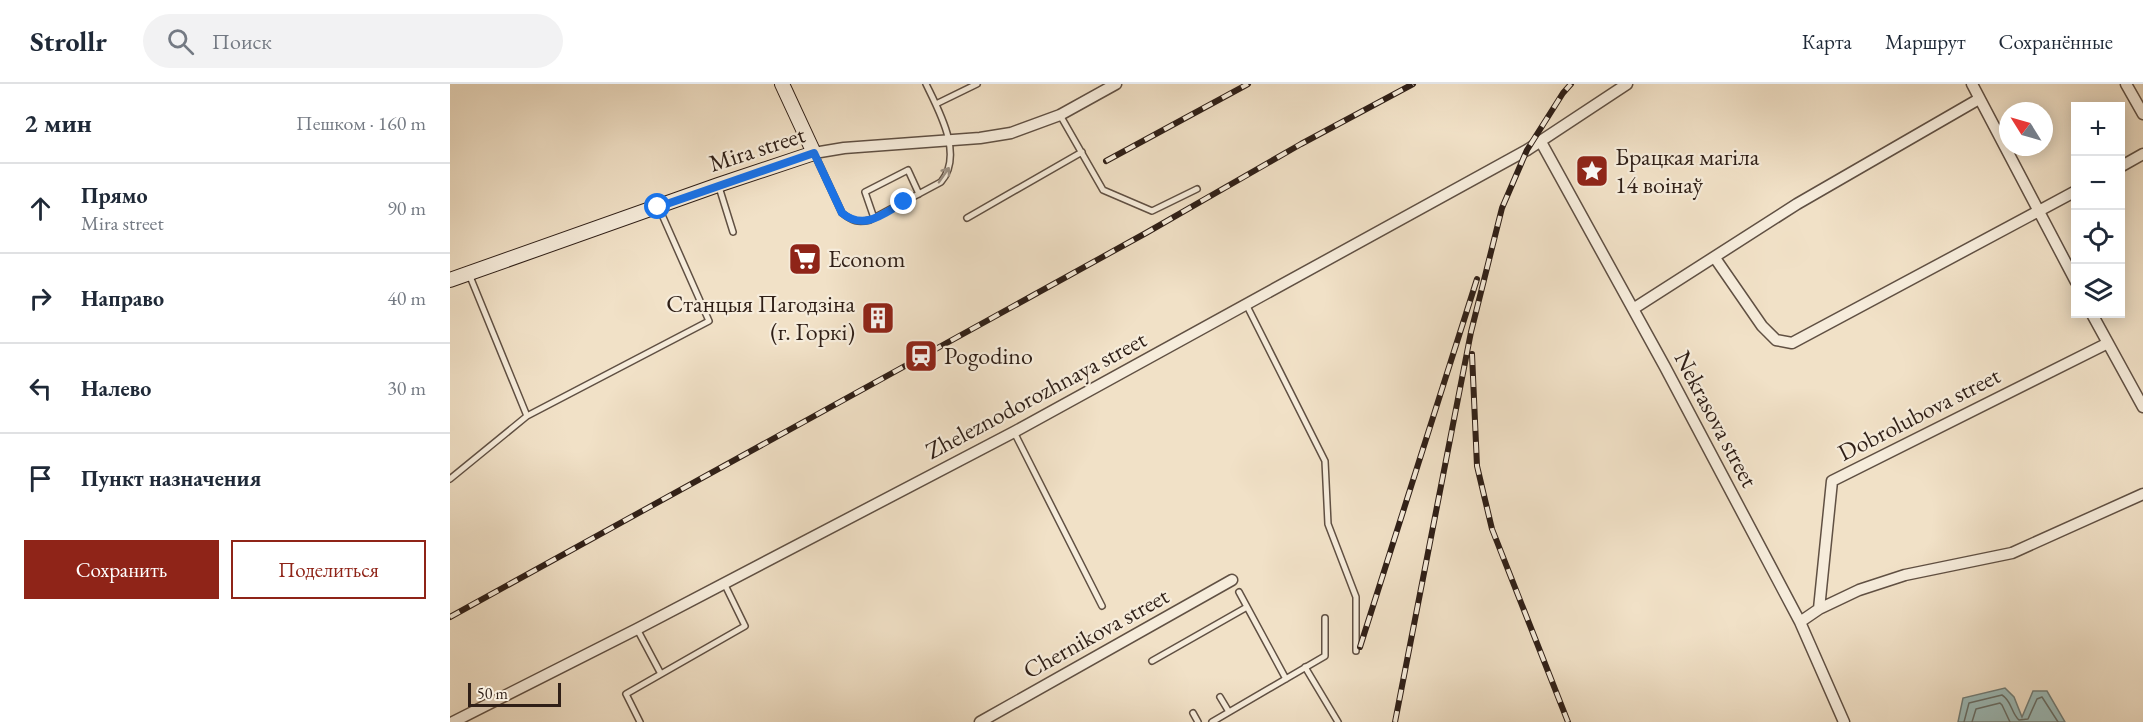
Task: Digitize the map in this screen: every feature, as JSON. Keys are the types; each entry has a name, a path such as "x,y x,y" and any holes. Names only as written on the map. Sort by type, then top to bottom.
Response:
{"street":[{"path":"782,84 814,153"},
{"name":"Mira street","path":"450,280 814,153 844,148 1011,133 1060,115 1116,84"},
{"name":"Zheleznodorozhnaya street","path":"453,722 638,629 1014,432 1541,142 1627,84"},
{"path":"1972,84 2071,273"},
{"path":"2126,84 2143,114"},
{"path":"1633,309 1797,204 1979,99"},
{"name":"Nekrasova street","path":"1541,142 1800,622 1844,722"},
{"path":"2125,165 2143,154"},
{"path":"1714,258 1762,326 1776,340 1792,343 2071,194"},
{"path":"2094,318 2143,407"},
{"name":"Dobrolubova street","path":"1819,609 1832,481 2108,343"},
{"path":"1800,622 1819,609 1859,590 1905,575 2012,553 2143,494"},
{"name":"Chernikova street","path":"980,722 1232,580"}],"lane":[{"path":"814,153 842,213 849,219 859,222 874,218 941,182 947,174 951,155 944,122 926,84"},
{"path":"936,104 977,84"},
{"path":"1060,115 1103,190 1152,211 1197,189"},
{"path":"967,218 1082,152"},
{"path":"874,218 865,192 908,170 919,194"},
{"path":"718,185 733,232"},
{"path":"450,479 527,416 709,321 658,207"},
{"path":"469,273 527,416"},
{"path":"1246,304 1325,461 1328,524 1356,597 1356,651"},
{"path":"1014,432 1102,606"},
{"path":"640,722 626,694 745,626 724,583"},
{"path":"1239,591 1286,679"},
{"path":"1152,662 1247,607"},
{"path":"1212,722 1325,656 1325,618"},
{"path":"638,629 661,674"},
{"path":"1305,667 1338,722"},
{"path":"1220,698 1228,712"},
{"path":"1193,713 1198,722"}],"water":[{"path":"2005,688 2014,697 2022,717 2033,691 2047,691 2065,722 1958,722 1963,698"}],"railway":[{"path":"1106,161 1248,84"},
{"path":"450,617 1413,84"},
{"path":"1395,722 1471,332 1502,208 1527,150 1571,84"},
{"path":"1360,647 1477,279"},
{"path":"1472,354 1477,466 1492,529 1568,722"}],"place":[{"name":"Брацкая магіла 14 воінаў","path":"1592,171"},
{"name":"Econom","path":"805,259"},
{"name":"Станцыя Пагодзіна (г. Горкі)","path":"878,318"},
{"name":"Pogodino","path":"921,356"}],"route":[{"path":"658,207 814,153 842,213 849,219 859,222 870,220 904,202"}]}
